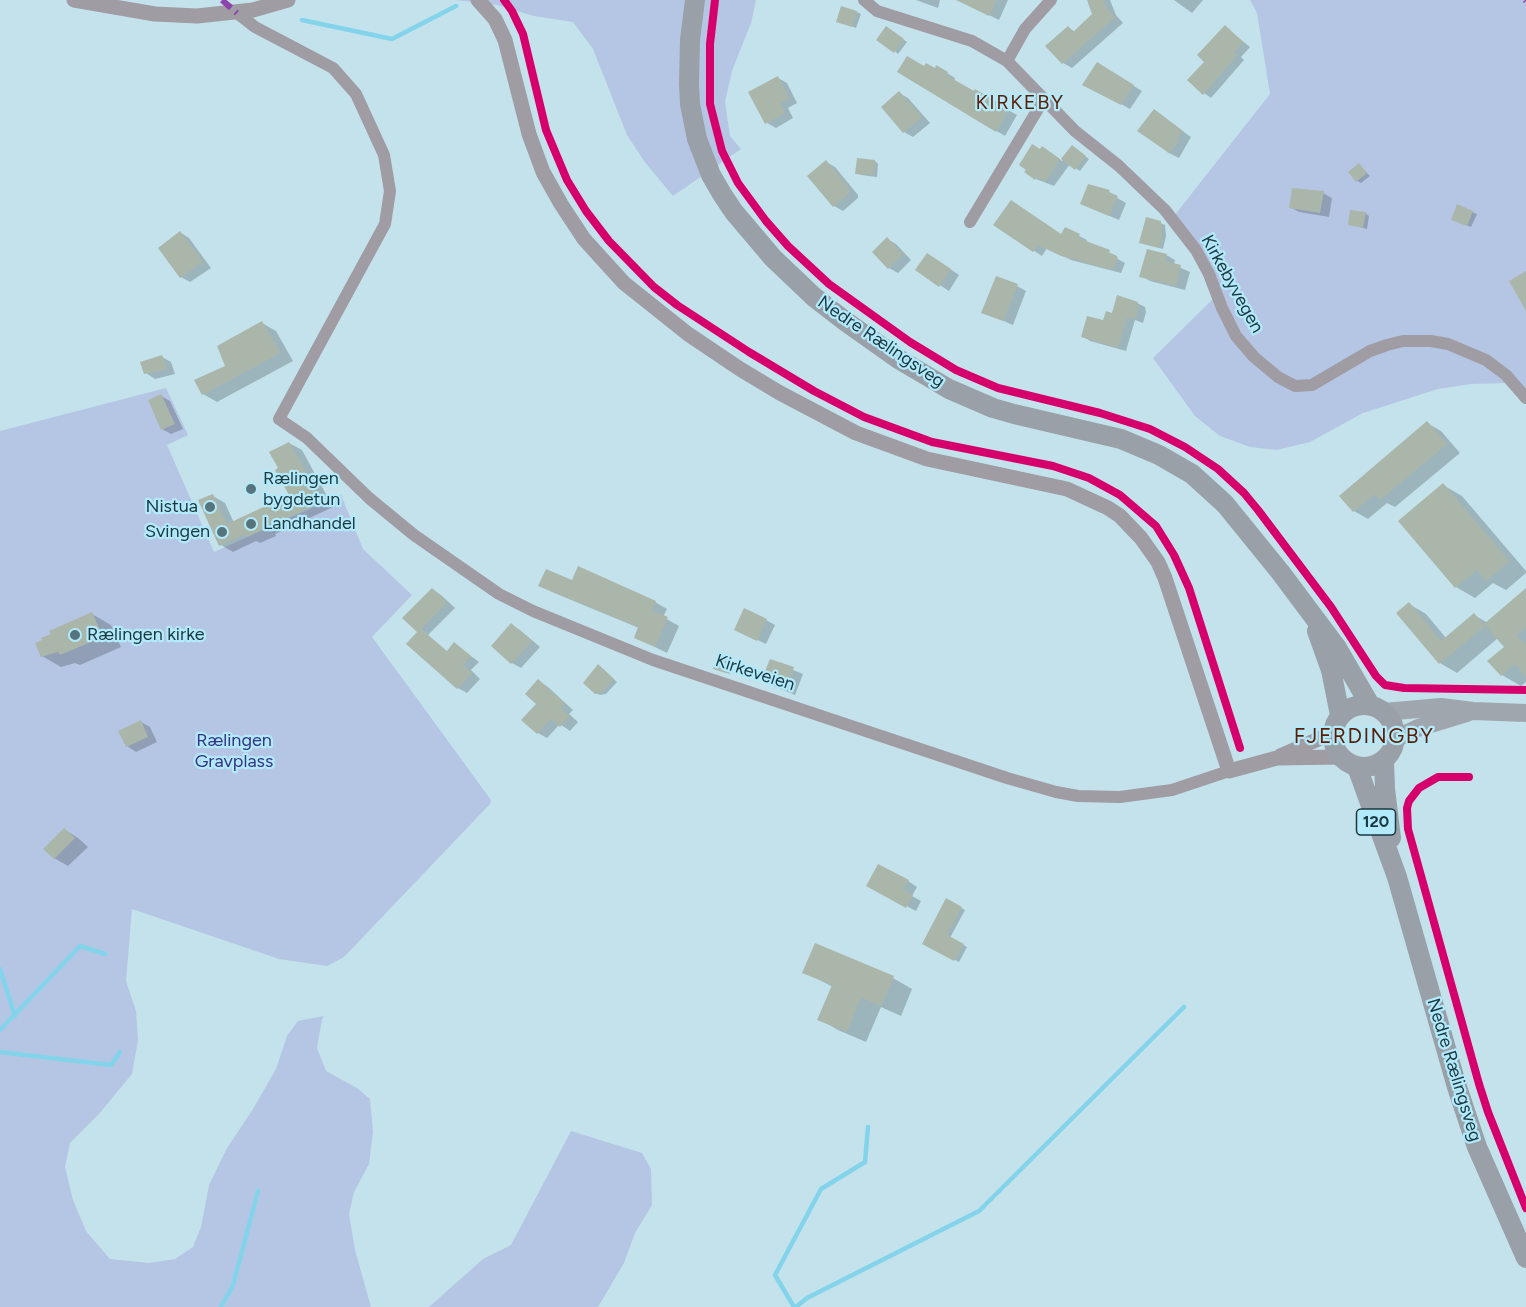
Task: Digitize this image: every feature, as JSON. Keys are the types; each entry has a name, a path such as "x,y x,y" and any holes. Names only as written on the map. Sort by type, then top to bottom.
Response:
{"main road":[{"name":"Nedre Rælingsveg","path":"695,0 690,40 689,84 690,104 697,139 711,175 722,194 739,219 773,258 814,297 845,321 900,360 949,389 982,404 1014,414 1121,439 1159,455 1192,474 1215,494 1241,523 1337,648 1377,708"},
{"name":"Nedre Rælingsveg","path":"1311,615 1331,670 1340,715"},
{"path":"1332,733 1340,715 1354,706 1377,708 1441,706 1473,711 1526,713"},
{"path":"1349,762 1371,767 1384,760 1394,747 1393,724 1377,708"},
{"path":"1395,739 1418,728 1473,711"},
{"name":"120","path":"1332,733 1334,746 1349,762"},
{"name":"Nedre Rælingsveg","path":"1384,760 1387,813 1397,877"},
{"name":"Nedre Rælingsveg","path":"1349,762 1397,877 1467,1116 1488,1175 1526,1258"}],"street":[{"path":"74,0 155,14 197,15 237,13 288,0"},
{"path":"478,0 495,19 505,40 528,134 551,187 584,239 609,268 643,300 740,369 856,433 927,459 1066,489 1102,504 1132,527 1150,549 1166,578 1229,771"},
{"name":"Kirkebyvegen","path":"864,0 877,11 972,41 1006,60 1075,132 1119,166 1165,210 1196,250 1236,336 1254,357 1278,377 1295,386 1312,385 1370,351 1403,341 1431,341 1457,347 1486,360 1506,375 1526,398"},
{"path":"1006,60 1025,29 1051,0"},
{"name":"Kirkeveien","path":"237,13 255,27 333,68 356,94 384,155 390,191 386,224 279,419 307,438 369,498 414,535 492,590 533,611 653,660 1056,792 1097,798 1172,790 1277,758 1332,733"},
{"path":"970,222 1044,99"},
{"name":"Kirkeveien","path":"1277,758 1349,762"}],"green space":[{"path":"455,0 756,0 751,23 732,71 725,102 730,136 741,149 673,196 644,161 627,135 593,49 573,22 534,16 497,5"},
{"path":"1250,0 1526,0 1526,393 1507,383 1471,384 1438,389 1363,413 1310,442 1277,450 1250,447 1220,436 1195,416 1153,358 1213,299 1213,280 1174,216 1270,94 1257,13"},
{"name":"Rælingen Gravplass","path":"166,388 188,435 167,445 214,552 341,495 363,549 412,595 372,637 491,800 490,804 344,957 327,966 279,959 132,909 126,981 136,1011 138,1040 132,1074 99,1114 70,1143 65,1167 73,1200 86,1231 110,1259 149,1263 175,1259 193,1247 201,1227 209,1185 227,1148 276,1069 287,1036 298,1021 324,1016 317,1048 326,1071 357,1088 370,1099 373,1132 369,1164 354,1192 349,1214 355,1250 371,1307 0,1307 0,431"},
{"path":"571,1131 642,1153 651,1169 652,1205 635,1233 624,1263 598,1307 429,1307 483,1259 511,1245"}],"building":[{"path":"956,0 997,0 989,16"},
{"path":"1087,0 1104,0 1107,9 1115,17 1062,64 1045,46 1068,26 1073,32 1092,14"},
{"path":"841,6 857,11 852,27 836,22"},
{"path":"1225,25 1243,42 1234,52 1237,55 1203,95 1187,80 1204,62 1197,55"},
{"path":"886,26 904,39 894,53 876,40"},
{"path":"907,56 924,66 926,63 935,68 936,65 948,72 946,75 1009,109 996,132 897,72"},
{"path":"1097,62 1134,85 1121,105 1082,85"},
{"path":"778,76 789,98 780,103 785,113 765,124 748,92"},
{"path":"899,91 922,117 903,133 881,107"},
{"path":"1154,109 1183,131 1176,139 1179,141 1169,153 1137,131"},
{"path":"1032,144 1040,149 1042,146 1060,159 1045,182 1037,177 1035,180 1019,165"},
{"path":"1072,145 1086,156 1075,170 1061,159"},
{"path":"857,158 875,160 874,175 855,174"},
{"path":"826,160 849,188 849,193 833,207 807,176"},
{"path":"1359,163 1367,173 1356,182 1348,172"},
{"path":"1088,184 1110,190 1109,192 1118,196 1109,216 1080,204"},
{"path":"1292,188 1324,191 1320,213 1289,208"},
{"path":"1011,200 1061,234 1065,227 1080,234 1078,238 1110,250 1109,253 1118,257 1112,270 1061,256 1038,245 1033,252 993,225"},
{"path":"1457,204 1473,211 1467,226 1451,220"},
{"path":"1350,210 1366,212 1363,228 1348,225"},
{"path":"1146,217 1161,221 1162,234 1159,248 1139,243"},
{"path":"180,231 203,262 180,278 158,248"},
{"path":"887,237 903,254 888,269 872,252"},
{"path":"1147,249 1167,254 1165,261 1181,265 1176,286 1139,277"},
{"path":"927,253 951,269 939,287 915,270"},
{"path":"1526,271 1526,311 1509,281"},
{"path":"996,276 1018,284 1003,321 981,313"},
{"path":"1117,295 1138,302 1139,306 1135,319 1127,317 1118,348 1081,337 1087,316 1103,320 1106,311 1112,313"},
{"path":"262,321 280,353 202,395 194,380 225,366 217,346"},
{"path":"162,355 167,369 144,374 140,362"},
{"path":"161,394 175,424 161,430 148,400"},
{"path":"1427,421 1447,444 1380,500 1375,494 1353,512 1339,496"},
{"path":"289,442 322,500 309,508 263,527 264,529 246,537 245,534 219,546 198,500 213,494 227,524 289,495 275,470 278,468 269,452"},
{"path":"1443,483 1509,561 1487,581 1477,570 1455,588 1398,521"},
{"path":"578,566 656,601 652,610 668,617 655,647 634,638 638,627 538,586 546,569 572,580"},
{"path":"432,588 447,602 421,629 447,651 454,642 471,656 463,665 472,673 457,689 406,644 417,632 402,618"},
{"path":"1526,588 1526,627 1517,635 1526,645 1526,677 1515,664 1501,676 1487,661 1504,647 1484,624"},
{"path":"1409,602 1441,641 1474,613 1485,626 1439,664 1396,613"},
{"path":"744,608 767,619 757,641 734,630"},
{"name":"Rælingen kirke","path":"92,612 103,637 60,655 58,652 41,657 35,643 51,634 49,631"},
{"path":"511,623 532,641 511,664 491,646"},
{"path":"719,653 732,657 726,673 713,669"},
{"path":"770,659 794,667 786,691 765,683 768,675 764,674"},
{"path":"598,664 614,679 602,692 595,694 583,683"},
{"path":"538,679 565,704 561,708 570,716 560,727 551,719 537,734 521,720 536,704 525,694"},
{"path":"141,720 148,737 126,747 118,731"},
{"path":"64,828 75,838 54,859 43,849"},
{"path":"878,864 909,880 903,890 913,895 906,908 866,886"},
{"path":"946,898 962,907 947,935 964,944 954,961 922,944"},
{"path":"815,943 894,976 881,1006 861,997 847,1032 817,1020 832,985 802,973"}],"waterway":[{"path":"302,20 392,39 456,6"},
{"path":"0,1030 80,946 105,954"},
{"path":"0,969 15,1016"},
{"path":"796,1307 807,1298 979,1211 1184,1007"},
{"path":"0,1052 111,1065 120,1052"},
{"path":"794,1307 775,1275 821,1189 865,1162 868,1127"},
{"path":"221,1307 233,1285 258,1191"}],"marked path":[{"path":"222,0 237,13"}],"cycle path":[{"path":"504,0 523,34 546,130 567,180 586,211 609,241 654,287 677,305 749,352 814,391 864,417 932,442 1053,466 1089,478 1120,495 1156,526 1174,555 1189,588 1240,748"},
{"path":"715,0 710,44 710,104 722,151 738,183 766,221 788,246 829,284 910,342 956,370 998,388 1100,413 1150,429 1185,447 1218,469 1244,493 1258,510 1331,607 1376,676 1385,685 1404,688 1526,690"},
{"path":"1469,777 1438,777 1419,788 1409,801 1407,808 1408,829 1479,1084 1526,1208"}],"place":[{"name":"Rælingen bygdetun","path":"251,489"},
{"name":"Nistua","path":"210,507"},
{"name":"Landhandel","path":"251,524"},
{"name":"Svingen","path":"222,532"},
{"name":"Rælingen kirke","path":"75,635"}],"district":[{"name":"KIRKEBY","path":"1020,103"},
{"name":"FJERDINGBY","path":"1364,737"}]}
